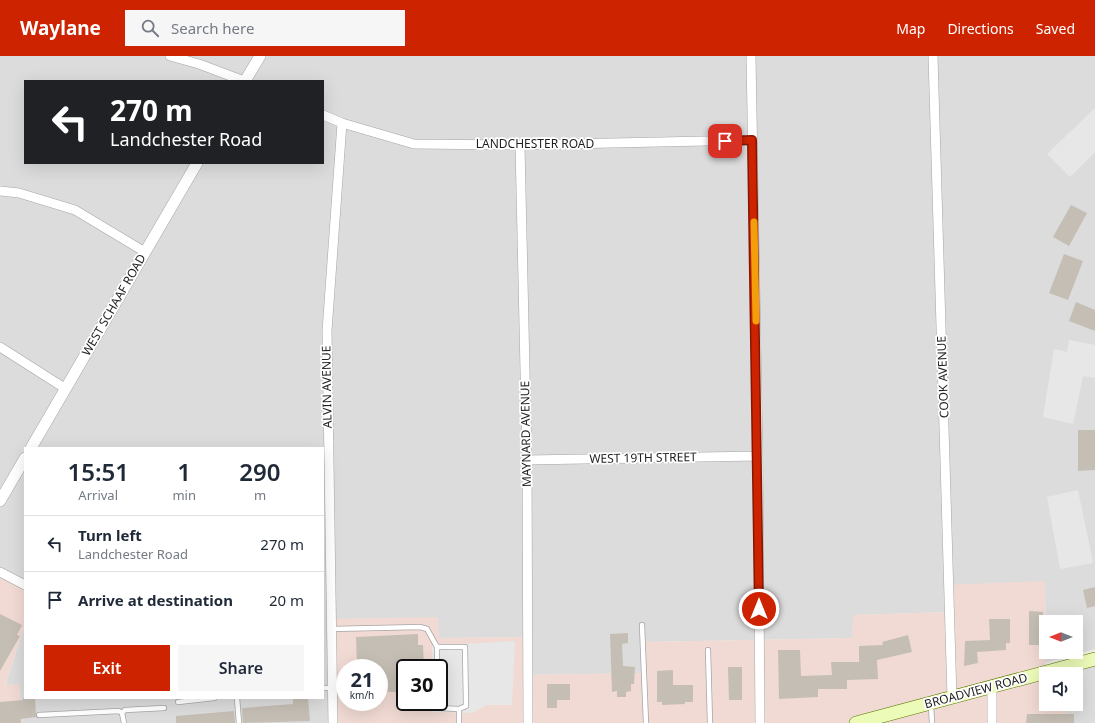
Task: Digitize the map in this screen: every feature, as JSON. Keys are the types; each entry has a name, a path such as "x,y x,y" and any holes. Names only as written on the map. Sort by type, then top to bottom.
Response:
{"main road":[{"name":"BROADVIEW ROAD","path":"856,723 889,716 992,686 1095,660"}],"street":[{"path":"170,56 199,64 241,80"},
{"path":"245,80 260,56"},
{"path":"751,56 758,456 760,723"},
{"name":"COOK AVENUE","path":"933,56 952,698"},
{"name":"LANDCHESTER ROAD","path":"324,115 342,123 414,144 520,145 752,140"},
{"name":"ALVIN AVENUE","path":"333,723 328,688 331,629 326,585 327,331 342,123"},
{"name":"MAYNARD AVENUE","path":"520,145 527,460 528,723"},
{"name":"WEST SCHAAF ROAD","path":"32,447 196,164"},
{"path":"0,191 19,192 74,210 145,252"},
{"path":"0,347 66,389"},
{"name":"WEST 19TH STREET","path":"527,460 758,456"},
{"path":"0,501 24,460"},
{"path":"0,572 24,584"},
{"path":"992,686 992,723"}],"lane":[{"path":"642,625 646,723"},
{"path":"331,629 420,628 429,631 437,647 438,659"},
{"path":"437,647 465,646 466,706 459,709 448,708"},
{"path":"708,650 710,723"},
{"path":"178,702 205,699"},
{"path":"237,699 239,723"},
{"path":"931,703 932,723"},
{"path":"122,713 125,710 164,708"},
{"path":"459,709 459,723"},
{"path":"39,715 119,711 122,713"},
{"path":"122,713 124,723"}],"shaded area":[{"path":"0,56 1095,56 1095,649 1083,652 1083,615 1045,615 1045,582 949,612 853,615 853,638 643,642 644,673 528,675 528,637 438,638 438,618 331,619 333,723 22,723 19,685 5,686 24,628 24,699 324,699 324,447 24,447 24,584 0,572"},
{"path":"1095,108 1095,152 1070,177 1047,154"},
{"path":"1069,340 1095,345 1095,378 1083,376 1073,424 1043,417 1054,349 1067,352"},
{"path":"1078,490 1093,563 1060,569 1047,497"},
{"path":"0,572 24,584 24,628 5,685 19,684 22,723 0,723"},
{"path":"1045,581 1045,615 1039,615 1039,659 1046,659 1046,667 1039,667 1039,711 1067,711 1067,723 333,723 330,619 438,617 439,638 528,637 528,675 644,673 643,642 852,638 853,615 949,612 948,585"},
{"path":"515,641 512,705 486,705 473,713 433,712 448,711 448,659 432,659 432,646"},
{"path":"1046,659 1057,659 1046,662"},
{"path":"1095,659 1095,723 1067,723 1067,711 1083,711 1083,667 1068,667"}],"building":[{"path":"1071,205 1087,213 1069,246 1053,237"},
{"path":"1064,254 1083,261 1068,300 1049,293"},
{"path":"1076,302 1095,310 1095,331 1069,321"},
{"path":"1078,430 1095,430 1095,470 1078,471"},
{"path":"1095,587 1095,606 1087,608 1083,590"},
{"path":"1029,611 1043,612 1043,615 1039,615 1039,645 1029,645"},
{"path":"0,614 22,625 17,635 20,636 0,671"},
{"path":"989,619 1010,619 1010,643 1006,643 1006,650 977,652 978,663 964,666 965,641 990,640"},
{"path":"628,633 628,643 622,644 623,666 635,667 634,684 631,684 631,691 626,692 626,697 617,697 617,691 612,692 610,634"},
{"path":"418,634 418,645 423,645 424,659 396,659 396,692 388,692 388,659 357,659 356,637"},
{"path":"908,635 912,652 877,660 878,679 847,680 847,689 818,689 818,697 779,699 778,650 800,650 801,676 832,675 831,662 859,662 859,646 883,645 882,642"},
{"path":"728,667 742,667 742,700 729,700"},
{"path":"673,670 673,685 693,685 693,702 685,702 685,704 662,705 662,702 657,702 657,671"},
{"path":"547,684 570,684 570,700 557,700 557,708 547,708"},
{"path":"23,698 35,699 36,717 21,719 21,723 0,723 0,702 23,700"},
{"path":"293,699 308,699 310,721 243,723 242,708 293,704"},
{"path":"234,711 235,723 176,723 176,716"},
{"path":"1027,714 1074,714 1074,723 1026,723"}],"slow traffic":[{"path":"754,222 756,321"}],"route":[{"path":"725,141 752,140 758,456 759,609"}]}
